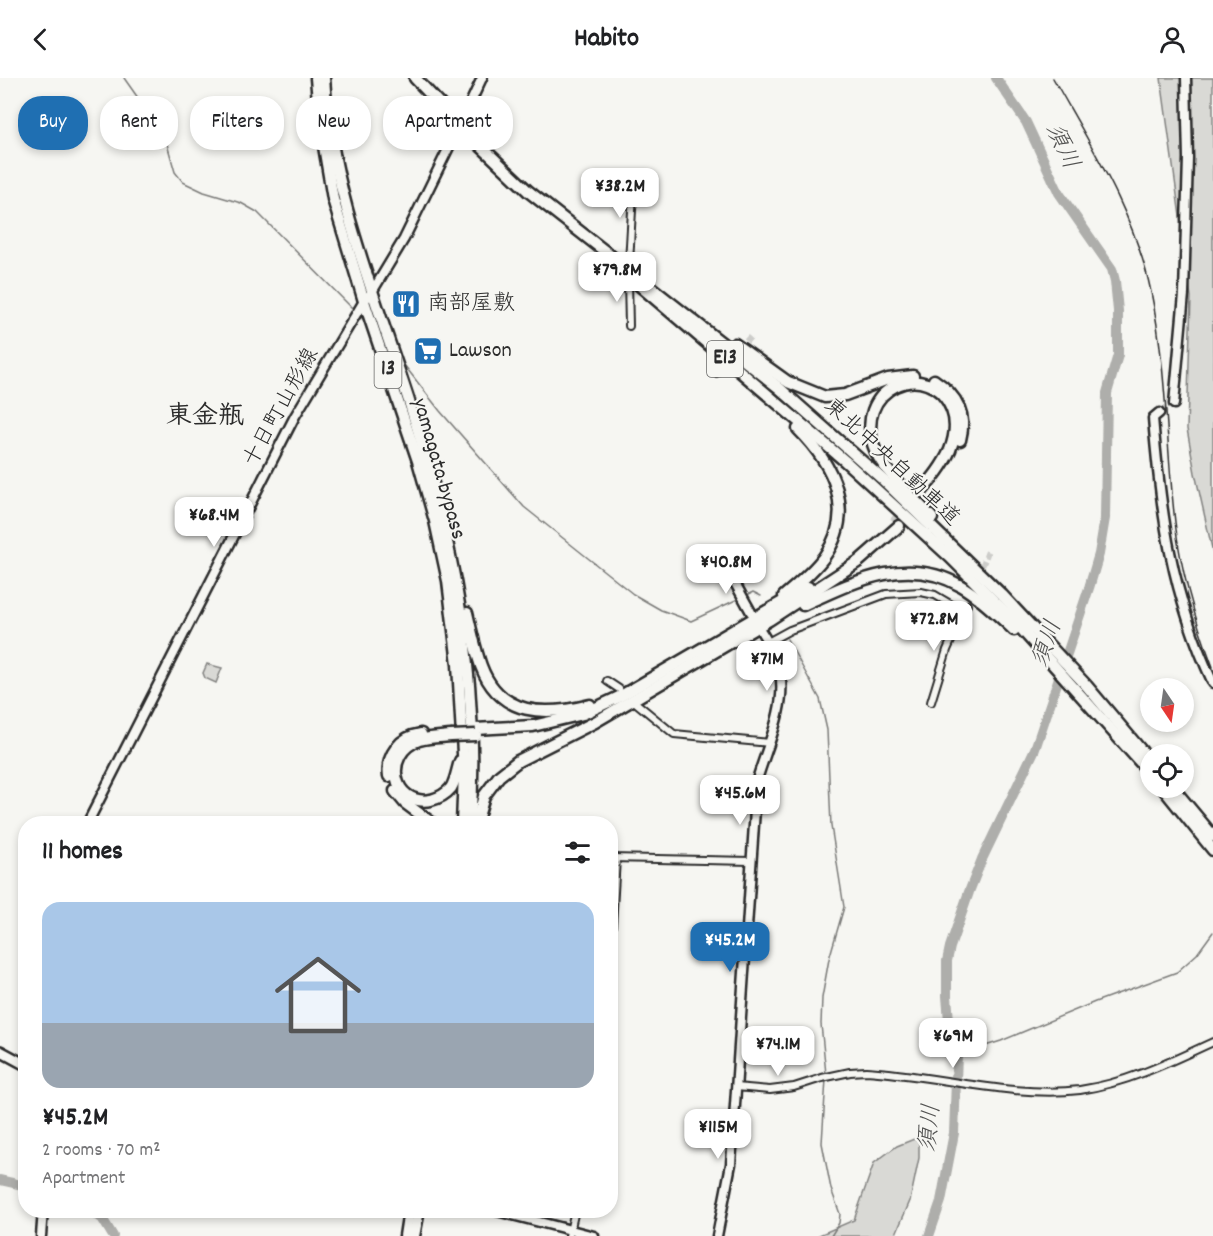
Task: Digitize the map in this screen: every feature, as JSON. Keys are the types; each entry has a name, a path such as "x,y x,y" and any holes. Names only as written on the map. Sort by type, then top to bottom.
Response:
{"highway":[{"name":"yamagata bypass","path":"316,78 320,123 333,199 408,398 447,537 465,644 471,742 470,816"},
{"name":"yamagata bypass","path":"324,78 327,119 334,159 368,296 435,521 448,581 454,624 463,753 462,816"},
{"name":"東北中央自動車道","path":"415,78 500,165 845,461 1000,600"},
{"name":"東北中央自動車道","path":"573,227 778,387 833,434 881,478 1000,600"},
{"path":"630,271 788,382 804,390 825,397 845,395 888,379 910,375 931,379 947,388 957,402 963,420 961,438 952,460 923,495 944,462 955,434 955,418 949,403 938,390 924,383 908,382 890,387 876,400 870,417 870,435 876,453 885,466 930,515 1000,600"},
{"path":"655,300 692,337 790,421 815,447 831,471 838,492 839,511 838,524 831,545 816,566 767,616"},
{"path":"478,816 484,796 499,776 518,761 634,700 767,616 897,524"},
{"path":"447,537 481,667 498,695 526,710 547,712 575,709 619,693"},
{"path":"475,732 533,726 583,714 767,616 871,577 894,571 940,576 1000,600"},
{"name":"E13","path":"1000,600 1039,634 1140,759"},
{"name":"E13","path":"1000,600 1081,694 1105,714 1140,751"},
{"path":"422,816 405,803 395,792 390,781 390,762 397,746 413,735 547,729 593,716 634,700"},
{"path":"452,733 417,741 400,754 395,769 397,782 413,799 425,801 437,799 446,793 455,780 463,753"},
{"path":"1171,798 1213,850"},
{"path":"1181,798 1213,836"},
{"path":"405,1236 408,1218"},
{"path":"414,1236 417,1218"}],"main road":[{"path":"0,1050 18,1060"}],"street":[{"name":"十日町山形線","path":"91,816 295,416 408,230 482,78"},
{"path":"1174,404 1184,294 1188,158 1186,78"},
{"path":"629,326 634,176"},
{"path":"716,373 723,367"},
{"path":"1159,412 1154,418 1167,544 1189,625 1213,683"},
{"path":"725,565 751,612"},
{"path":"768,642 790,630 886,594 921,592 935,595 965,609 947,650 931,702"},
{"path":"717,1236 731,1164 757,780 763,757 776,726 782,683 777,662 761,631"},
{"path":"607,681 619,693"},
{"path":"634,700 674,734 770,743"},
{"path":"618,858 751,861"},
{"path":"736,1088 770,1090 794,1087 830,1076 866,1071 1037,1090 1088,1088 1129,1078 1213,1042"},
{"path":"41,1236 42,1218"},
{"path":"520,1218 570,1233 594,1236"},
{"path":"570,1233 573,1218"}],"shaded area":[{"path":"1161,78 1213,78 1213,553 1187,429 1191,297"},
{"path":"207,664 222,668 216,683 205,678 203,673"},
{"path":"914,1139 919,1141 919,1158 910,1201 895,1236 817,1236 854,1220 874,1163 897,1146"}],"waterway":[{"path":"124,78 162,132 175,172 183,182 204,192 241,203 257,212 353,309"},
{"name":"須川","path":"929,1236 941,1201 954,1133 957,1055 949,1021 947,996 947,961 950,947 982,859 1035,749 1099,554 1105,518 1107,393 1118,355 1118,311 1112,269 1059,193 1026,122 996,78"},
{"path":"360,316 366,322"},
{"path":"401,361 440,411 524,507 633,594 661,610 691,621 740,598"},
{"path":"747,595 753,592 761,596"},
{"path":"787,639 820,699 827,730 831,826 844,907 829,959 822,998 821,1024 826,1074"},
{"path":"957,1055 1001,1041 1095,1002 1177,972 1197,954 1213,932"},
{"path":"826,1079 822,1143 831,1189 840,1214 839,1223 831,1236"},
{"path":"0,1180 18,1184"},
{"path":"102,1218 113,1236"}],"tunnel":[{"path":"740,348 751,336"},
{"path":"1159,413 1174,404"},
{"path":"894,522 908,506"},
{"path":"979,574 989,549"}],"railway":[{"path":"1053,78 1110,181 1144,263 1160,349 1172,493 1181,559 1200,632 1213,667"}],"place":[{"name":"南部屋敷","path":"406,304"},
{"name":"Lawson","path":"428,351"}],"district":[{"name":"東金瓶","path":"205,417"}]}
